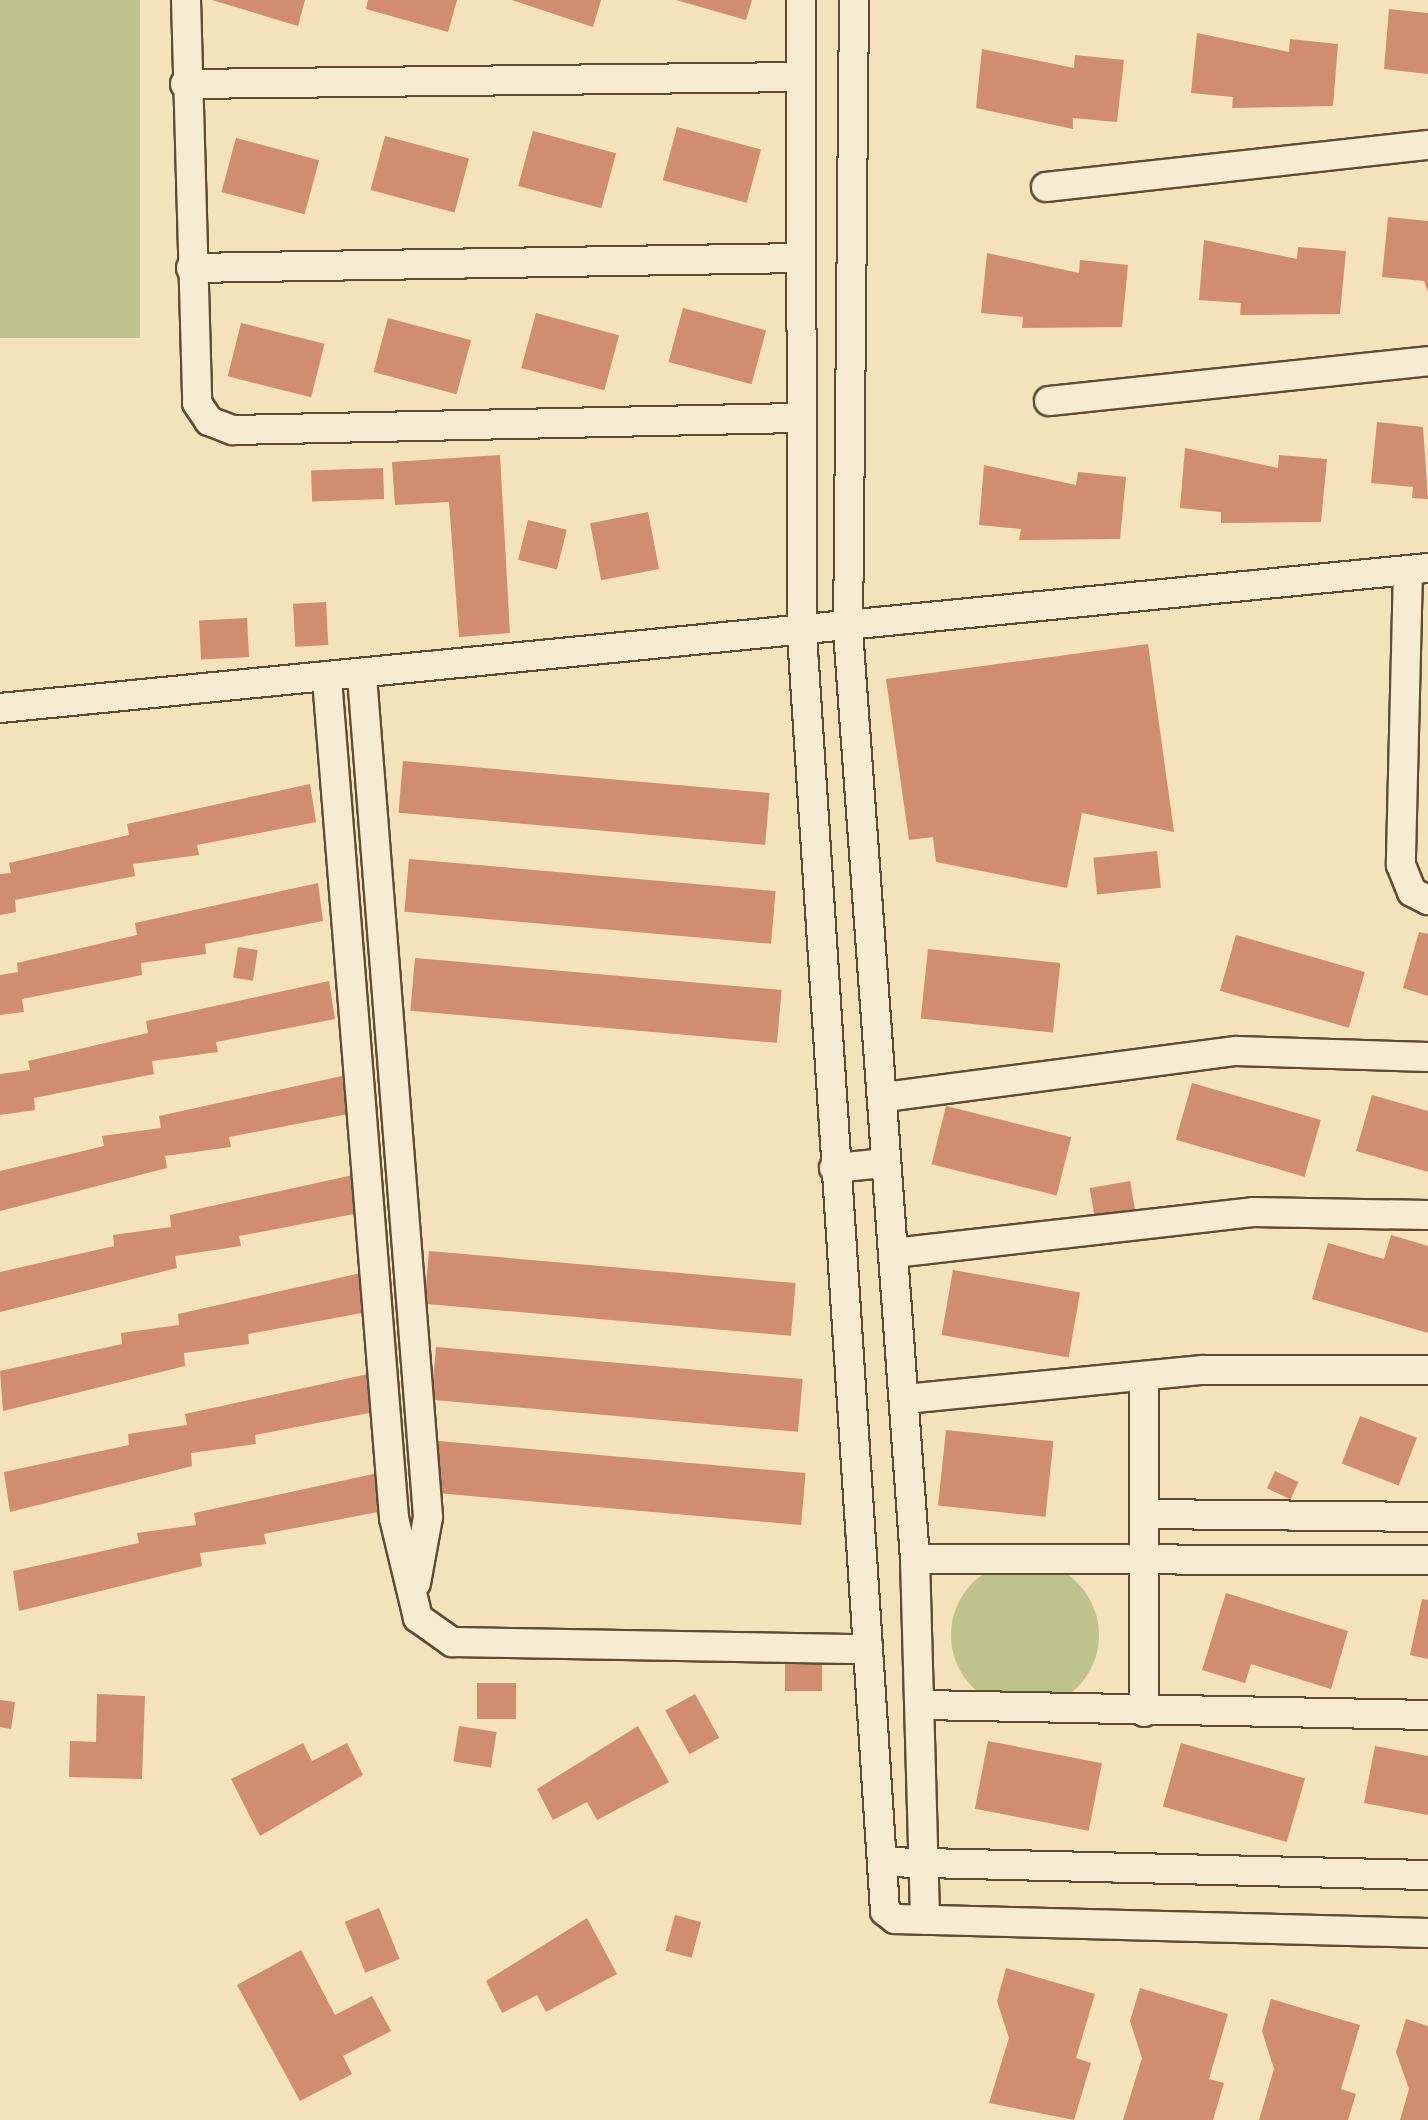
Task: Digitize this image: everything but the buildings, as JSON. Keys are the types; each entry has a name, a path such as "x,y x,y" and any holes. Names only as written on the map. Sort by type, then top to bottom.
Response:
{"street":[{"path":"186,0 185,84 197,403 209,421 233,430 798,418"},
{"path":"801,0 798,418 802,634 865,1648 889,1916 1428,1933"},
{"path":"854,0 848,631 885,1097 886,1163 915,1559 923,1706 925,1920"},
{"path":"185,84 800,77"},
{"path":"1046,186 1428,145"},
{"path":"191,268 799,258"},
{"path":"1048,401 1428,361"},
{"path":"0,708 848,631 1418,569 1401,865 1412,892 1428,900"},
{"path":"362,676 428,1518 416,1590"},
{"path":"327,680 362,1074 394,1518 416,1590 418,1618 452,1642 865,1648"},
{"path":"885,1097 1236,1051 1428,1056"},
{"path":"362,1074 394,1072"},
{"path":"834,1168 886,1163"},
{"path":"894,1253 1254,1212 1428,1215"},
{"path":"905,1399 1271,1366 1428,1370"},
{"path":"1144,1378 1144,1712"},
{"path":"1144,1514 1428,1516"},
{"path":"915,1559 1428,1560"},
{"path":"923,1706 1428,1714"},
{"path":"883,1862 1428,1875"}],"green space":[{"path":"0,0 140,0 140,338 0,338"},
{"path":"1025,1561 1053,1567 1077,1583 1093,1607 1099,1635 1093,1663 1077,1687 1053,1703 1025,1709 997,1703 973,1687 957,1663 951,1635 957,1607 973,1583 997,1567"}]}
